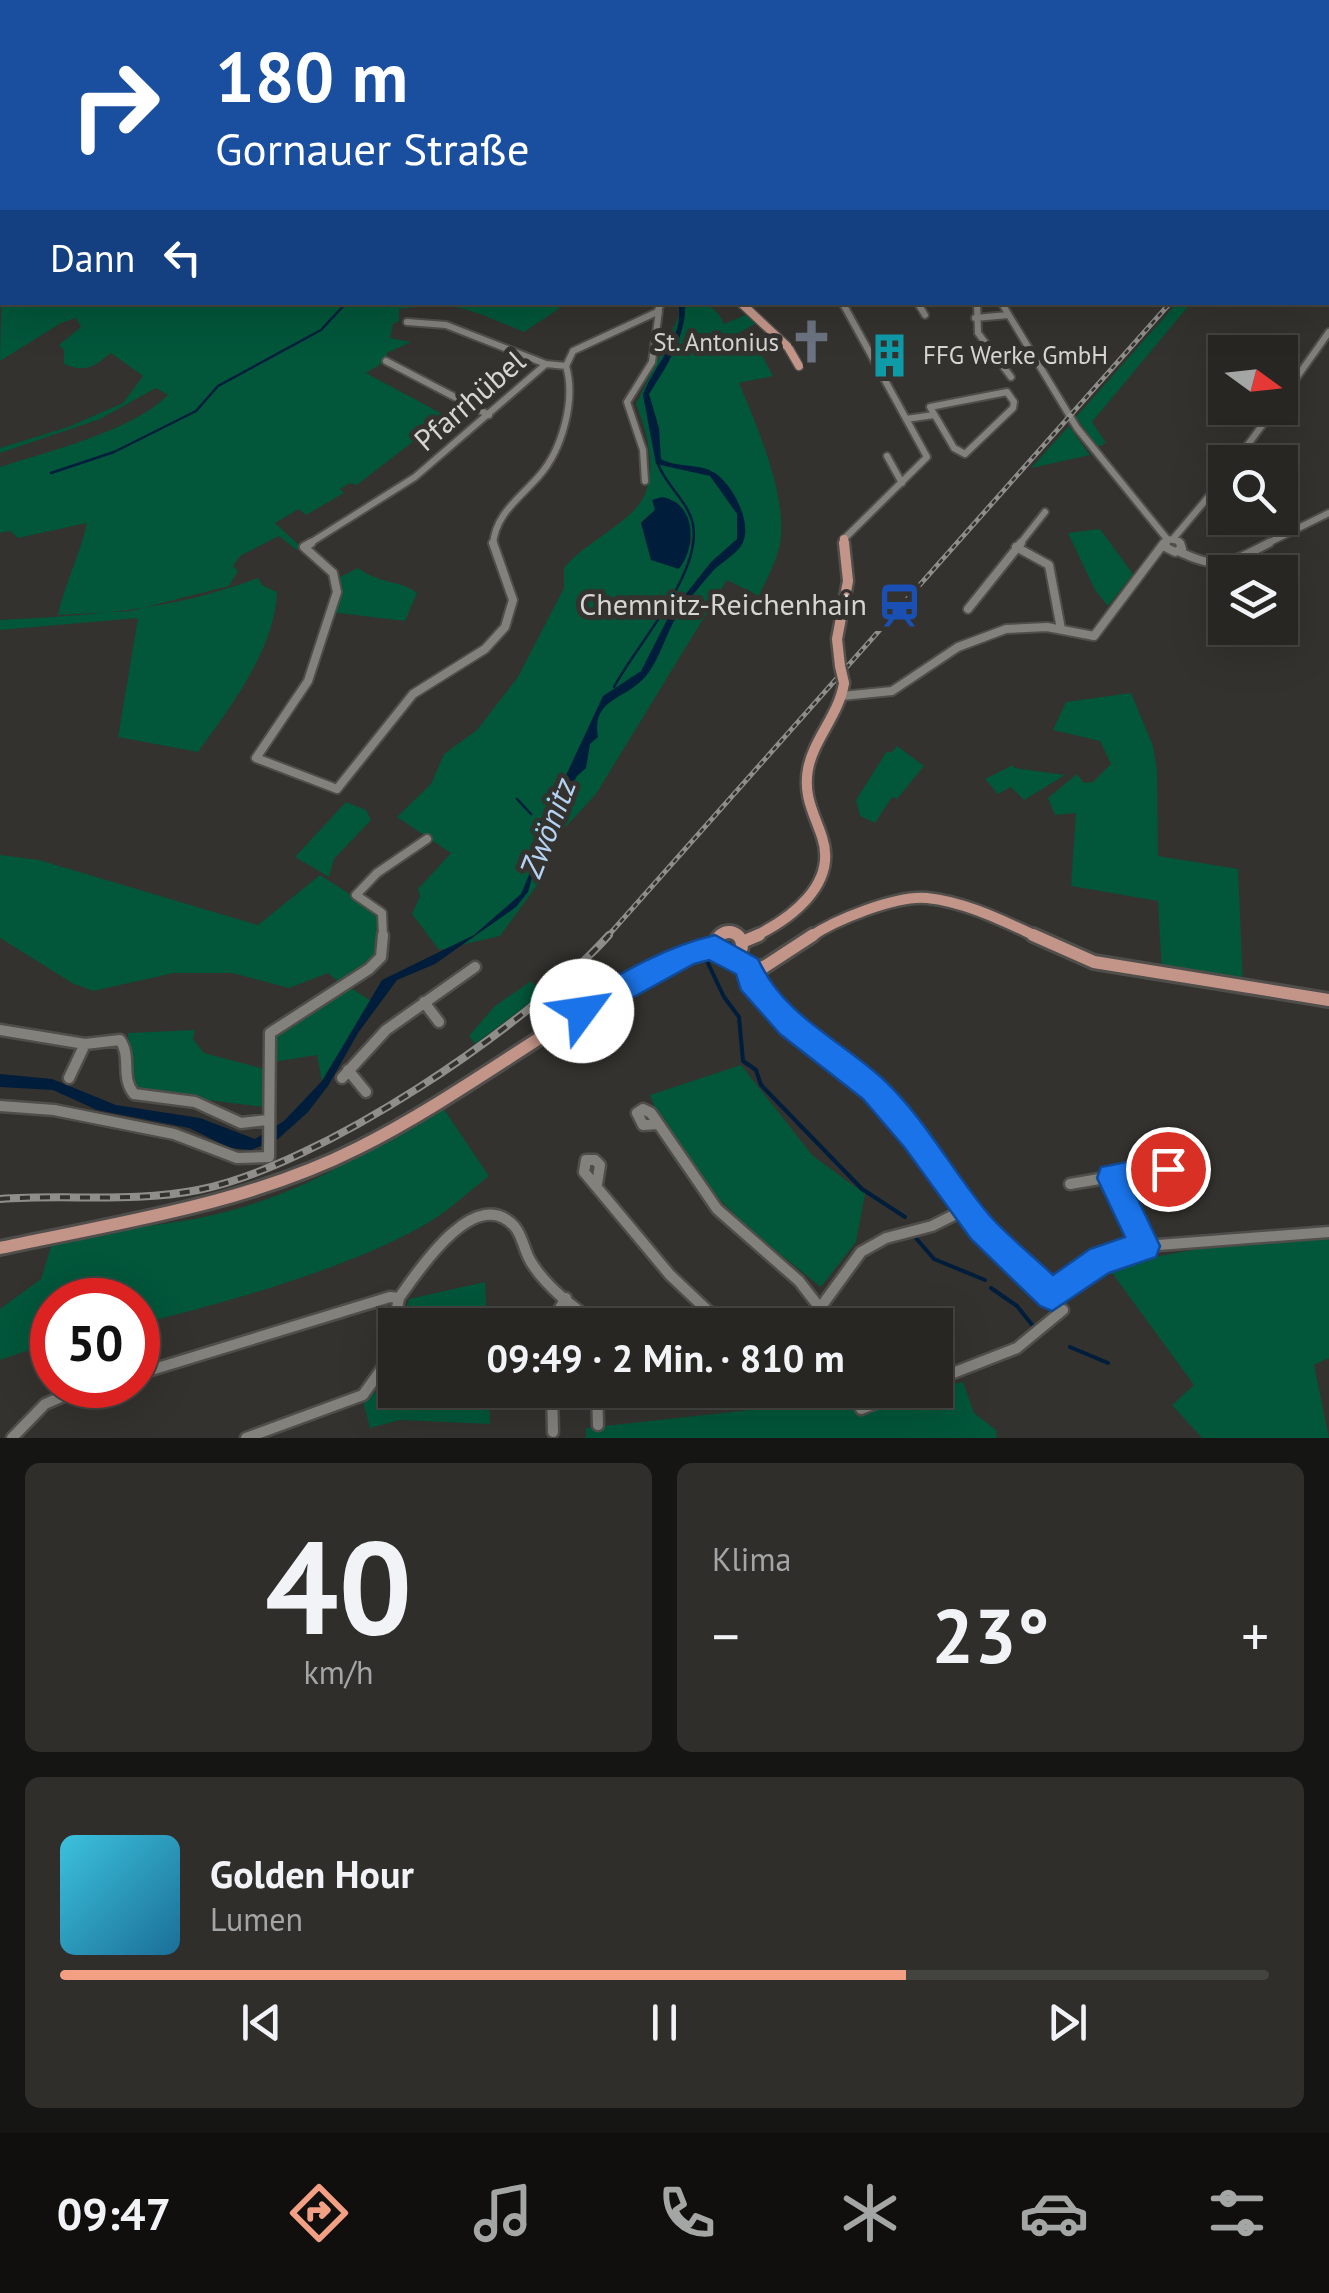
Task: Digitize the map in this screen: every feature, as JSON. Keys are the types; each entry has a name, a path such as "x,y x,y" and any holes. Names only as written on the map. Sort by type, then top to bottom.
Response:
{"main road":[{"path":"743,305 788,347 799,366"},
{"path":"742,942 792,912 823,877 827,860 824,841 807,809 804,790 812,748 844,689 837,639 848,582 844,539"},
{"path":"735,957 742,950 742,942 734,934 725,933 716,940 715,947 722,956 735,957 754,969 776,961 846,915 924,896 978,910 1094,962 1329,1000"},
{"path":"0,1248 207,1203 274,1184 325,1163 359,1148 640,976 690,953 715,947"}],"street":[{"path":"844,305 927,457 844,539"},
{"path":"920,305 925,315"},
{"path":"977,305 978,334 1011,376"},
{"path":"1003,305 1102,464 1173,544 1190,556 1212,566 1227,566 1329,513"},
{"path":"645,481 640,439 626,407 652,362 661,307"},
{"name":"Pfarrhübel","path":"566,366 546,364 490,416 404,485 304,548 333,573 337,592 308,681 256,758 259,762 337,789 416,691 477,657 509,621 513,592 494,549 493,534 557,447 570,380 566,366 570,354 661,307"},
{"path":"975,318 1008,315"},
{"path":"407,322 446,325 546,364"},
{"path":"1298,376 1329,332"},
{"path":"996,361 1034,357"},
{"path":"386,361 490,416"},
{"path":"1007,392 1014,402 1013,408 965,454 954,448 934,415 930,408 934,404 1007,392"},
{"path":"906,419 934,415"},
{"path":"1248,445 1263,425"},
{"path":"887,456 902,483"},
{"path":"844,689 871,694 892,692 958,647 1017,628 1060,629 1094,636 1155,555 1173,544 1208,498"},
{"path":"968,610 1045,512"},
{"path":"1016,547 1049,565 1060,629"},
{"path":"0,1106 54,1110 174,1134 237,1158 268,1153 269,1036 302,1011 319,1005 380,957 384,950 382,913 356,895 377,873 427,839"},
{"path":"366,1092 345,1074 367,1047 475,967"},
{"path":"748,968 750,981 789,1025 862,1078 892,1109 966,1209 1007,1256 1052,1295 1101,1260 1145,1246 1329,1232"},
{"path":"424,1002 439,1022"},
{"path":"0,1030 85,1044 120,1040 125,1047 125,1083 134,1094 195,1102 241,1123 267,1120"},
{"path":"69,1078 85,1044"},
{"path":"657,1124 719,1211 824,1308"},
{"path":"1070,1184 1201,1162"},
{"path":"1168,1169 1178,1196"},
{"path":"1111,1178 1145,1246"},
{"path":"598,1184 670,1276 705,1308"},
{"path":"817,1308 861,1252 886,1238 932,1226 966,1209"},
{"path":"246,1438 364,1395 374,1386 385,1368 400,1298 420,1267 450,1234 478,1218 504,1219 514,1227 533,1265 578,1308"},
{"path":"160,1367 390,1297 400,1298"},
{"path":"558,1308 566,1298"},
{"path":"953,1375 1016,1351 1063,1310"},
{"path":"12,1438 40,1408"},
{"path":"552,1408 553,1432"},
{"path":"597,1408 598,1425"}],"green space":[{"path":"2,305 560,308 524,332 463,309 399,309 399,321 393,324 390,338 411,342 387,353 386,361 366,373 446,416 357,485 350,483 340,489 344,493 306,515 299,509 275,523 301,547 297,550 279,536 240,556 233,566 238,571 229,586 130,611 58,615 87,523 18,538 10,531 0,533 0,467 112,429 168,395 156,388 100,419 0,453 0,448 68,427 123,403 143,376 111,353 89,367 64,364 64,350 59,345 81,327 76,318 61,323 0,361"},
{"path":"678,305 711,308 724,324 748,314 755,324 740,332 758,348 773,376 739,383 762,440 780,505 776,557 759,596 727,580 596,794 560,833 541,880 500,936 439,950 412,914 420,896 418,889 451,853 397,817 431,784 444,754 477,730 518,677 564,588 564,568 628,516 644,497 650,457 636,404 679,316","holes":["653,500 677,502 686,517 692,545 645,537 641,522 655,510"]},
{"path":"1175,305 1189,305 1092,422 1106,443 1098,447 1076,417"},
{"path":"1069,426 1090,455 1031,468"},
{"path":"1100,529 1133,574 1108,606 1095,590 1068,533"},
{"path":"358,568 417,593 405,621 330,612 336,579"},
{"path":"258,578 262,585 277,592 268,635 249,677 198,752 118,737 138,618 0,630 0,620 162,604"},
{"path":"1131,693 1153,746 1157,770 1158,856 1238,869 1243,985 1162,973 1158,901 1071,886 1076,813 1055,815 1048,798 1077,774 1084,783 1093,782 1111,764 1100,741 1053,730 1066,702"},
{"path":"897,746 924,766 897,799 892,797 875,823 860,816 856,800 887,751 891,753"},
{"path":"1013,765 1065,775 1024,800 1011,787 998,794 985,779"},
{"path":"346,802 366,810 371,820 334,859 329,877 295,857"},
{"path":"0,855 39,860 258,925 320,875 379,913 379,955 342,985 328,973 289,988 232,973 174,973 93,991 72,983 0,938"},
{"path":"531,981 543,993 475,1044 469,1036 495,1006"},
{"path":"348,986 371,1001 322,1081 317,1055 273,1062 274,1035"},
{"path":"195,1030 193,1039 204,1053 268,1070 265,1107 141,1092 135,1086 128,1065 128,1033"},
{"path":"741,1065 813,1156 865,1194 856,1242 821,1287 746,1225 700,1178 680,1152 650,1095"},
{"path":"441,1105 489,1176 447,1210 390,1243 320,1271 160,1318 160,1278 41,1278 54,1237 142,1227 229,1211 286,1192 391,1137"},
{"path":"1329,1236 1329,1358 1314,1365 1329,1438 1202,1438 1172,1405 1194,1385 1107,1266 1245,1240"},
{"path":"485,1282 486,1308 406,1308 409,1299"},
{"path":"30,1287 30,1350 0,1360 0,1309"},
{"path":"963,1382 974,1413 996,1430 997,1438 586,1438 586,1428 769,1408 953,1408 953,1384"},
{"path":"378,1390 378,1408 490,1408 490,1424 400,1420 370,1428 363,1401"}],"water":[{"name":"Zwönitz","path":"678,305 685,305 679,339 649,394 659,428 661,459 706,469 719,476 741,509 744,538 738,550 712,572 678,614 646,676 600,714 598,737 590,744 586,768 577,776 542,840 528,892 516,907 435,964 397,980 308,1112 278,1139 251,1150 230,1148 189,1128 97,1110 53,1090 0,1087 0,1074 52,1079 116,1105 200,1118 255,1139 284,1121 322,1081 382,980 474,935 521,894 531,870 538,823 554,801 603,696 641,671 670,614 711,562 737,539 737,514 710,476 656,464 643,395 673,339"},
{"path":"662,497 682,508 690,527 689,549 679,569 651,560 641,523 655,510 652,500"}],"waterway":[{"path":"51,473 114,452 196,411 218,386 321,330 344,305"},
{"path":"614,687 678,587 693,544 691,517 658,464"},
{"name":"Zwönitz","path":"517,799 531,814"},
{"path":"705,957 724,997 739,1017 743,1061 756,1070 761,1085 862,1189 905,1217"},
{"path":"915,1237 934,1259 985,1280"},
{"path":"991,1288 1017,1306 1033,1326"},
{"path":"1070,1347 1108,1363"}],"railway":[{"path":"607,937 1168,305"},
{"path":"0,1199 174,1194 247,1176 302,1153 360,1123 475,1050 573,971 607,937"}],"place":[{"name":"St. Antonius","path":"812,342"},
{"name":"FFG Werke GmbH","path":"890,355"},
{"name":"Chemnitz-Reichenhain","path":"900,605"}],"route":[{"path":"582,1011 640,976 690,953 715,947 722,956 735,957 748,968 755,988 789,1025 873,1089 916,1138 981,1229 1052,1295 1101,1260 1145,1246 1111,1178 1168,1169"}]}
